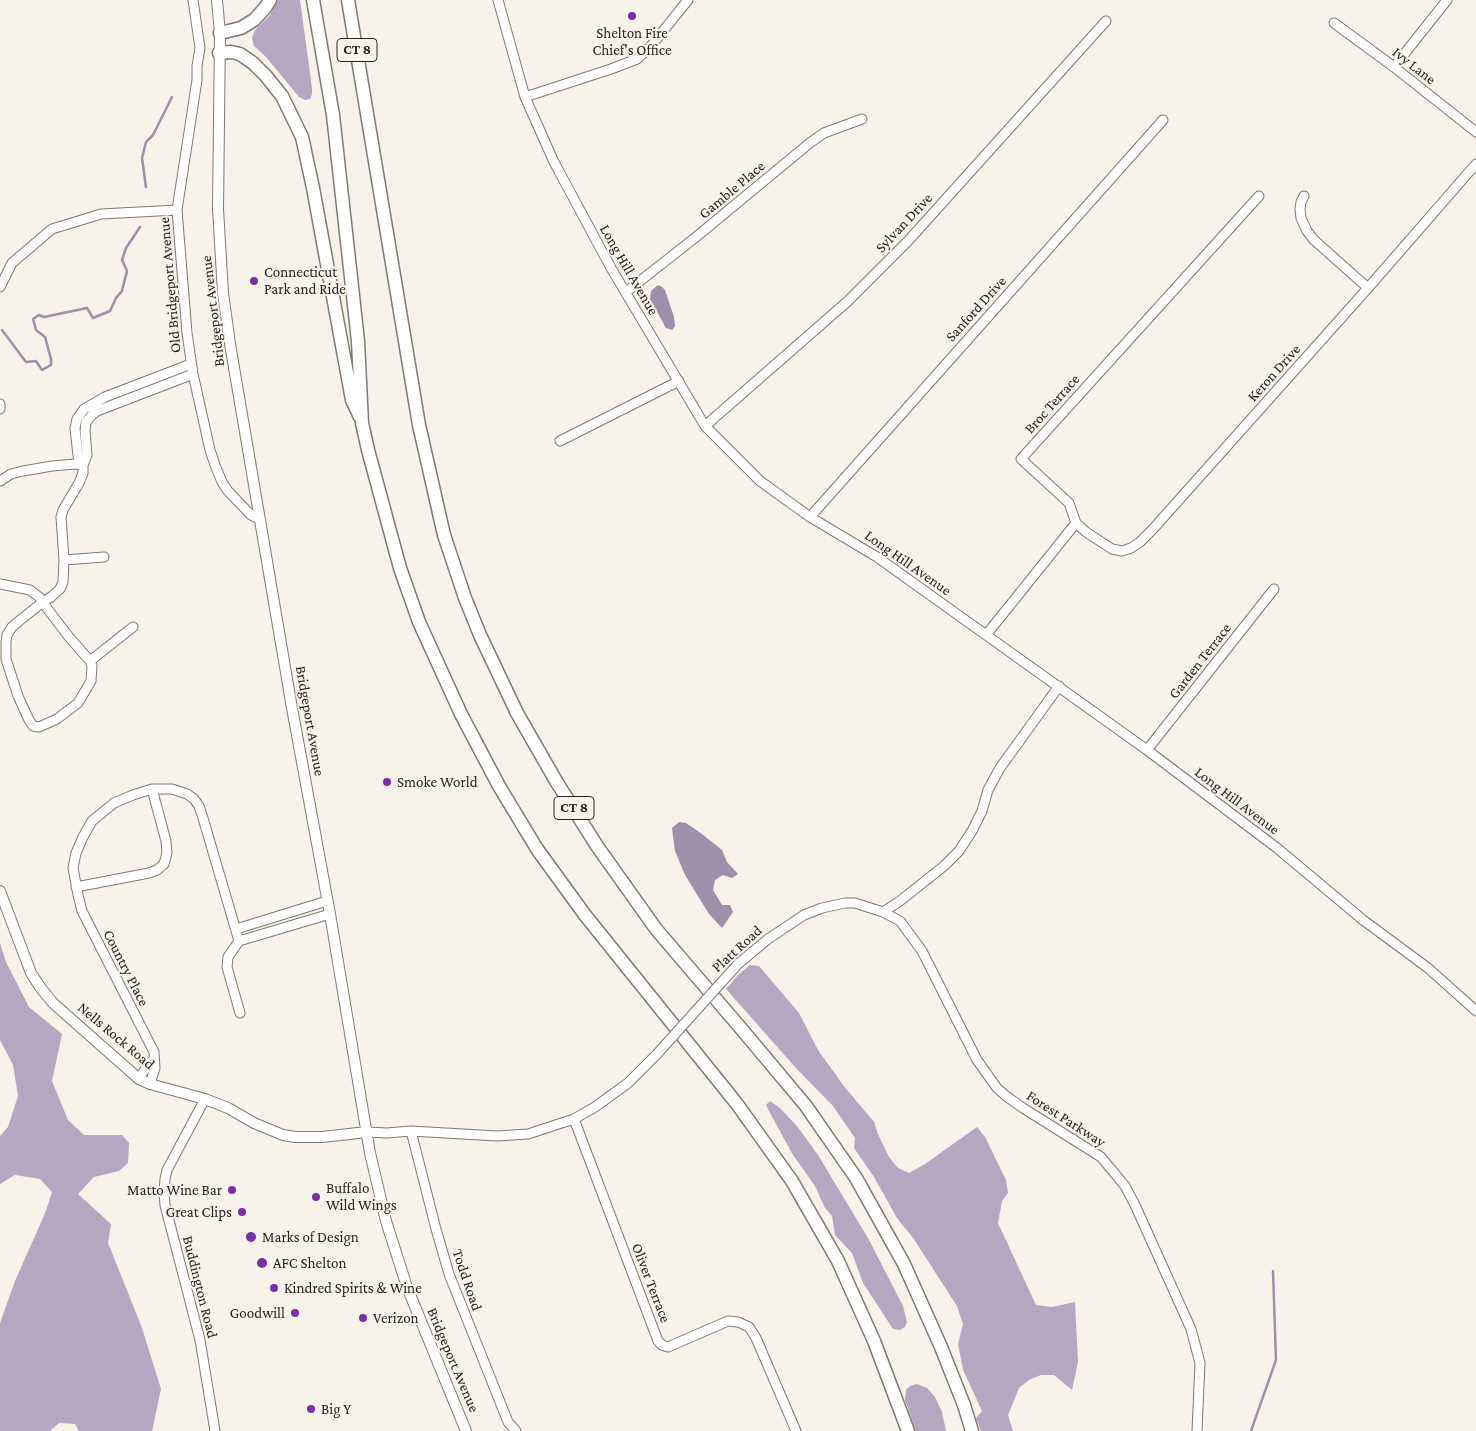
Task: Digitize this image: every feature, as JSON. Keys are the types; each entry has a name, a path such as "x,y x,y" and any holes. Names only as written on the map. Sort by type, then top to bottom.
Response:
{"highway":[{"path":"220,33 241,28 254,20 270,0"},
{"name":"CT 8","path":"313,0 333,115 358,341 362,423 400,568 419,622 461,714 499,786 537,848 585,915 737,1104 792,1181 838,1261 874,1340 908,1431"},
{"name":"CT 8","path":"348,0 419,425 444,535 480,636 517,713 556,781 597,846 656,929 806,1106 856,1178 904,1264 941,1346 972,1431"},
{"path":"219,53 231,52 240,54 253,63 266,76 282,96 302,137 314,188 352,400 362,423"}],"main road":[{"name":"Bridgeport Avenue","path":"217,0 220,33 218,209 224,293 230,344 292,708 330,914 370,1153 386,1221 407,1287 466,1431"},
{"name":"Nells Rock Road","path":"0,892 31,972 40,987 53,1003 140,1079 150,1084 205,1099 228,1108 254,1123 283,1135 309,1138 367,1132"}],"street":[{"name":"Old Bridgeport Avenue","path":"192,0 200,48 197,80 176,210 191,364 210,450 222,482 251,515 259,518"},
{"name":"Long Hill Avenue","path":"498,0 525,97 554,162 583,218 705,426 760,480 810,517 877,557 1147,750 1277,848 1363,920 1474,1005"},
{"path":"525,97 637,59 651,46 688,0"},
{"path":"1394,67 1447,0"},
{"name":"Sylvan Drive","path":"705,426 848,301 908,241 1106,21"},
{"name":"Ivy Lane","path":"1334,22 1476,132"},
{"name":"Gamble Place","path":"626,292 696,238 811,142 824,133 862,118"},
{"name":"Sanford Drive","path":"810,517 1164,120"},
{"name":"Keron Drive","path":"1076,523 1112,549 1122,551 1140,542 1368,288 1476,164"},
{"name":"Broc Terrace","path":"1076,523 1070,503 1021,460 1258,196"},
{"path":"1304,196 1300,209 1306,231 1368,288"},
{"path":"0,287 12,263 52,229 101,214 176,210"},
{"path":"95,407 191,364"},
{"path":"0,584 30,590 35,593 43,602 69,637 90,661 92,666 91,681 78,703 57,719 39,728 34,726 29,720 18,696 6,659 5,649 7,635 12,627 43,602 60,589 63,582 62,510 83,473 83,465 78,456 76,419 84,409 193,374"},
{"path":"560,441 678,381"},
{"path":"0,404 0,409"},
{"path":"0,481 12,474 23,471 52,466 83,465"},
{"path":"986,635 1076,523"},
{"path":"64,560 104,557"},
{"name":"Garden Terrace","path":"1147,750 1274,590"},
{"path":"90,661 133,627"},
{"path":"883,912 944,866 959,850 982,811 988,790 1000,768 1059,686"},
{"name":"Country Place","path":"150,1084 156,1068 154,1052 82,911 76,887 73,868 76,853 92,821 114,803 152,789 172,788 194,798 199,806 239,941"},
{"path":"76,887 149,873 157,870 164,864 167,853 166,841 152,789"},
{"path":"236,929 327,901"},
{"name":"Platt Road","path":"367,1132 411,1131 497,1136 528,1134 574,1119 616,1093 628,1083 657,1054 738,964 772,936 804,916 834,904 855,903 883,912"},
{"name":"Forest Parkway","path":"883,912 900,921 922,951 977,1060 994,1084 1006,1096 1101,1157 1124,1186 1135,1205 1191,1329 1200,1363 1197,1431"},
{"path":"240,1013 227,967 228,957 239,941 330,914"},
{"path":"140,1079 148,1064 154,1060"},
{"name":"Buddington Road","path":"205,1099 167,1170 164,1193 165,1205 200,1340 215,1431"},
{"name":"Oliver Terrace","path":"574,1119 658,1341 668,1347 728,1321 738,1322 749,1327 756,1338 796,1431"},
{"name":"Todd Road","path":"411,1131 449,1274 508,1422 516,1431"}],"shaded area":[{"path":"278,0 300,0 312,88 310,99 305,100 299,97 266,57 254,46 252,38 255,30 270,15"},
{"path":"658,285 665,290 674,317 675,326 672,330 666,328 650,299 651,291"},
{"path":"679,822 686,823 722,850 727,862 738,874 732,878 723,875 715,880 713,890 722,905 730,905 733,912 722,928 709,914 685,875 675,851 672,828"},
{"path":"0,943 6,962 29,1007 62,1034 52,1081 68,1120 84,1135 122,1135 129,1143 128,1163 119,1171 94,1177 78,1194 111,1224 108,1243 142,1328 161,1389 152,1431 79,1431 75,1424 59,1423 50,1431 0,1431 0,1323 15,1281 46,1211 52,1192 40,1179 15,1175 0,1184 0,1136 8,1127 18,1096 13,1065 0,1040"},
{"path":"750,965 759,966 799,1013 818,1050 843,1085 874,1122 889,1157 898,1168 909,1173 925,1164 977,1127 985,1137 1006,1180 1008,1193 1002,1201 998,1223 1036,1305 1052,1307 1075,1302 1078,1362 1072,1390 1054,1375 1041,1375 1029,1380 1019,1388 1008,1415 1013,1431 981,1431 976,1418 982,1411 963,1370 958,1344 963,1324 957,1306 913,1238 897,1218 874,1177 854,1148 855,1138 833,1106 795,1067 726,989"},
{"path":"770,1101 780,1108 797,1126 818,1155 868,1238 903,1306 907,1322 905,1327 900,1330 893,1329 863,1283 852,1253 835,1235 832,1216 825,1208 815,1186 793,1155 770,1113 766,1105"},
{"path":"917,1384 927,1388 935,1397 942,1412 946,1431 916,1431 905,1400 906,1390 910,1386"}],"waterway":[{"path":"146,187 142,158 146,142 153,135 172,97"},
{"path":"2,330 26,362 36,361 42,370 51,365 45,337 36,330 33,319 39,315 44,317 87,308 93,318 110,311 116,298 122,291 127,271 122,260 126,248 140,227"},
{"path":"1251,1431 1276,1360 1273,1271"}],"place":[{"name":"Shelton Fire Chief's Office","path":"632,16"},
{"name":"Connecticut Park and Ride","path":"254,281"},
{"name":"Smoke World","path":"387,782"},
{"name":"Matto Wine Bar","path":"232,1190"},
{"name":"Buffalo Wild Wings","path":"316,1197"},
{"name":"Great Clips","path":"242,1212"},
{"name":"Marks of Design","path":"251,1237"},
{"name":"AFC Shelton","path":"262,1263"},
{"name":"Kindred Spirits & Wine","path":"274,1288"},
{"name":"Goodwill","path":"295,1313"},
{"name":"Verizon","path":"363,1318"},
{"name":"Big Y","path":"311,1409"}]}
